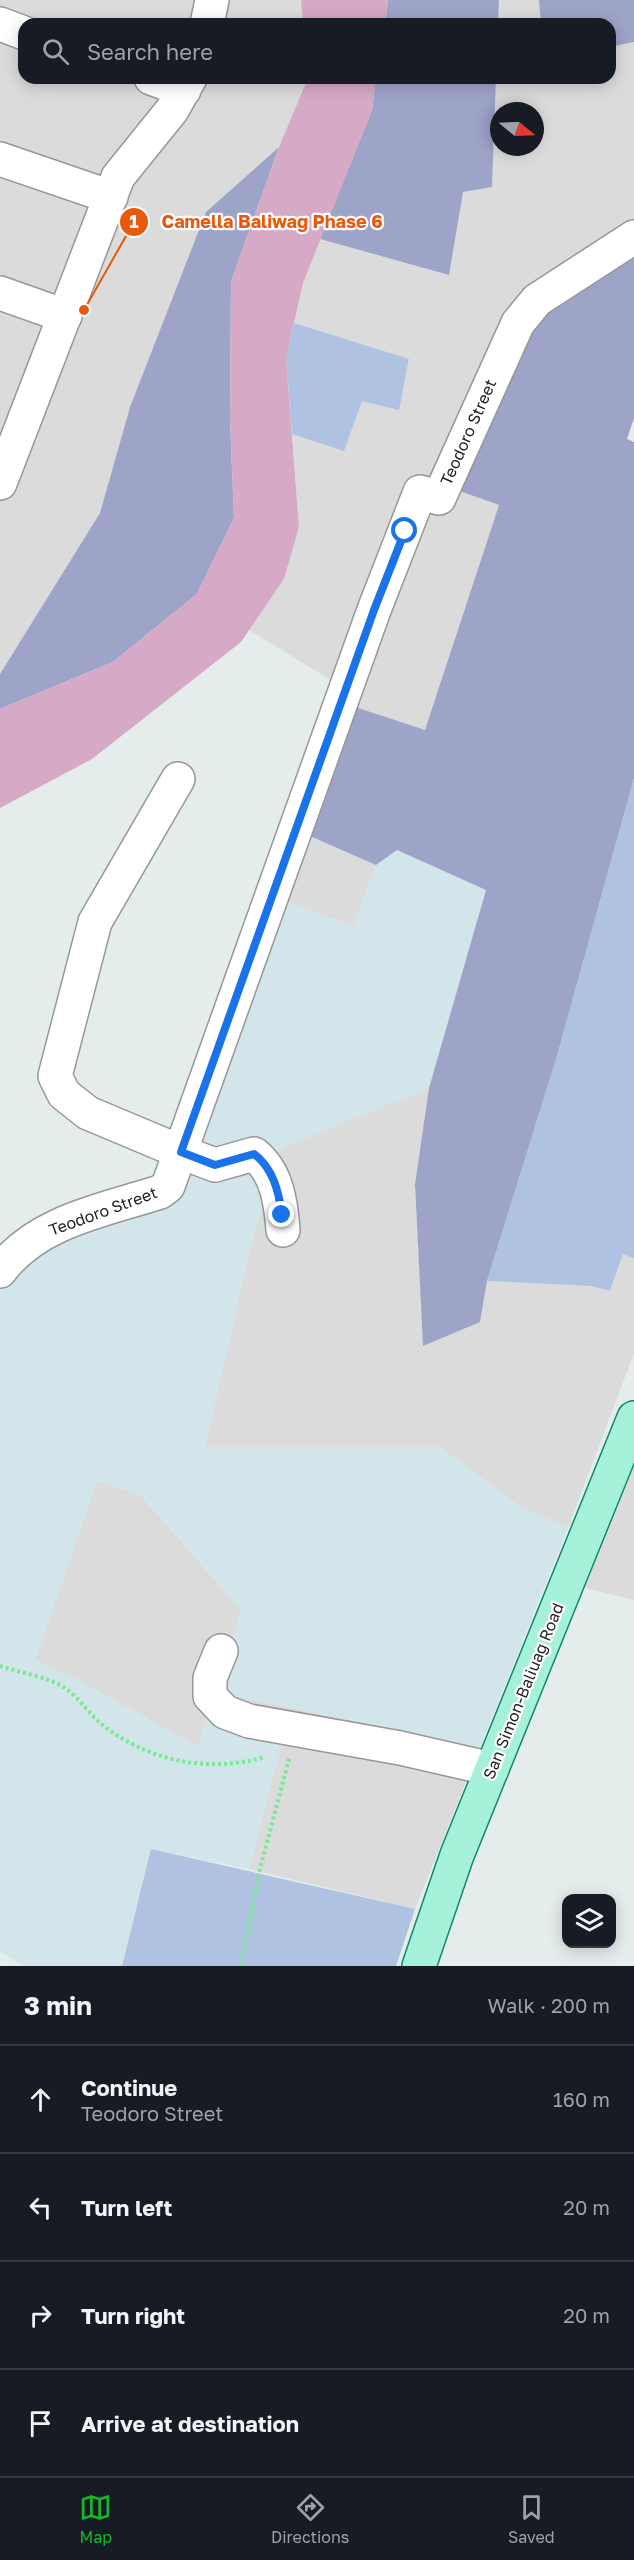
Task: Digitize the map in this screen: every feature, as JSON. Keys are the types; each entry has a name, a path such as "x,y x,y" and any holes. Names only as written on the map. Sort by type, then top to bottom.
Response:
{"main road":[{"name":"San Simon-Baliuag Road","path":"419,1966 457,1855 634,1418"}],"street":[{"path":"208,18 212,0"},
{"path":"0,24 18,31"},
{"path":"0,483 10,431 65,316 118,177 172,110 187,84"},
{"path":"0,159 111,197"},
{"name":"Teodoro Street","path":"0,1271 12,1255 46,1230 160,1192 168,1186 374,610 420,492 439,498 504,349 518,323 537,300 634,237"},
{"path":"0,294 65,316"},
{"path":"178,779 95,922 55,1076 64,1094 88,1113 181,1152 215,1165 254,1154 264,1162 270,1172 280,1199 284,1230"},
{"path":"221,1652 210,1678 210,1696 225,1712 249,1721 400,1748 492,1769"}],"path":[{"path":"0,1666 65,1687 104,1726 136,1746 185,1763 216,1766 268,1756"},
{"path":"241,1966 260,1869 293,1745 314,1733"}],"shaded area":[{"path":"0,0 301,0 302,18 18,18 18,84 305,84 279,147 206,212 130,407 100,513 0,674"},
{"path":"301,0 388,0 386,18 302,18"},
{"path":"388,0 499,0 498,18 386,18"},
{"path":"499,0 539,0 540,18 498,18"},
{"path":"539,0 634,0 634,42 616,46 616,18 540,18"},
{"path":"634,42 634,227 511,305 497,342 339,685 249,630 284,579 299,527 292,434 344,450 362,400 399,409 409,360 294,323 303,283 320,239 448,275 463,191 492,187 493,156 544,156 544,102 495,102 496,84 616,84 616,46"},
{"path":"305,84 375,84 372,110 303,283 286,358 299,527 284,579 241,642 92,759 0,808 0,709 113,662 197,594 234,518 230,420 231,282 279,147"},
{"path":"375,84 496,84 495,102 490,102 490,156 493,156 492,187 463,192 449,275 320,239 372,110"},
{"path":"279,147 231,282 230,420 234,518 197,594 113,662 0,709 0,674 100,513 130,407 206,212"},
{"path":"634,249 634,418 627,439 634,442 634,778 557,1056 487,1281 480,1322 423,1346 415,1184 429,1088 486,890 397,850 376,865 303,833 349,705 425,730 499,505 454,489 542,309"},
{"path":"294,323 409,359 399,410 362,401 344,451 292,434 286,358"},
{"path":"454,489 499,505 425,731 349,705 420,504"},
{"path":"634,778 634,1258 623,1254 610,1291 591,1286 487,1281 557,1056"},
{"path":"303,833 376,865 353,926 279,899"},
{"path":"397,850 486,890 429,1088 282,1147 251,1244 205,1447 440,1447 519,1506 568,1528 480,1747 217,1692 241,1610 142,1495 97,1481 35,1660 78,1680 197,1746 211,1707 285,1732 249,1869 151,1849 122,1966 24,1966 0,1952 0,1281 17,1261 175,1195 279,899 353,926 376,865"},
{"path":"429,1088 415,1184 424,1345 480,1322 487,1281 591,1286 610,1291 623,1254 634,1258 634,1353 568,1528 519,1506 440,1447 205,1447 251,1244 282,1147"},
{"path":"634,1467 634,1600 585,1588"},
{"path":"97,1481 141,1495 241,1610 217,1692 480,1747 415,1909 249,1869 285,1732 197,1746 78,1680 35,1660"},
{"path":"151,1849 415,1909 396,1966 122,1966"}],"place":[{"name":"Camella Baliwag Phase 6","path":"84,310"}],"route":[{"path":"282,1215 280,1199 270,1172 264,1162 254,1154 215,1165 181,1152 374,610 405,531"}]}
